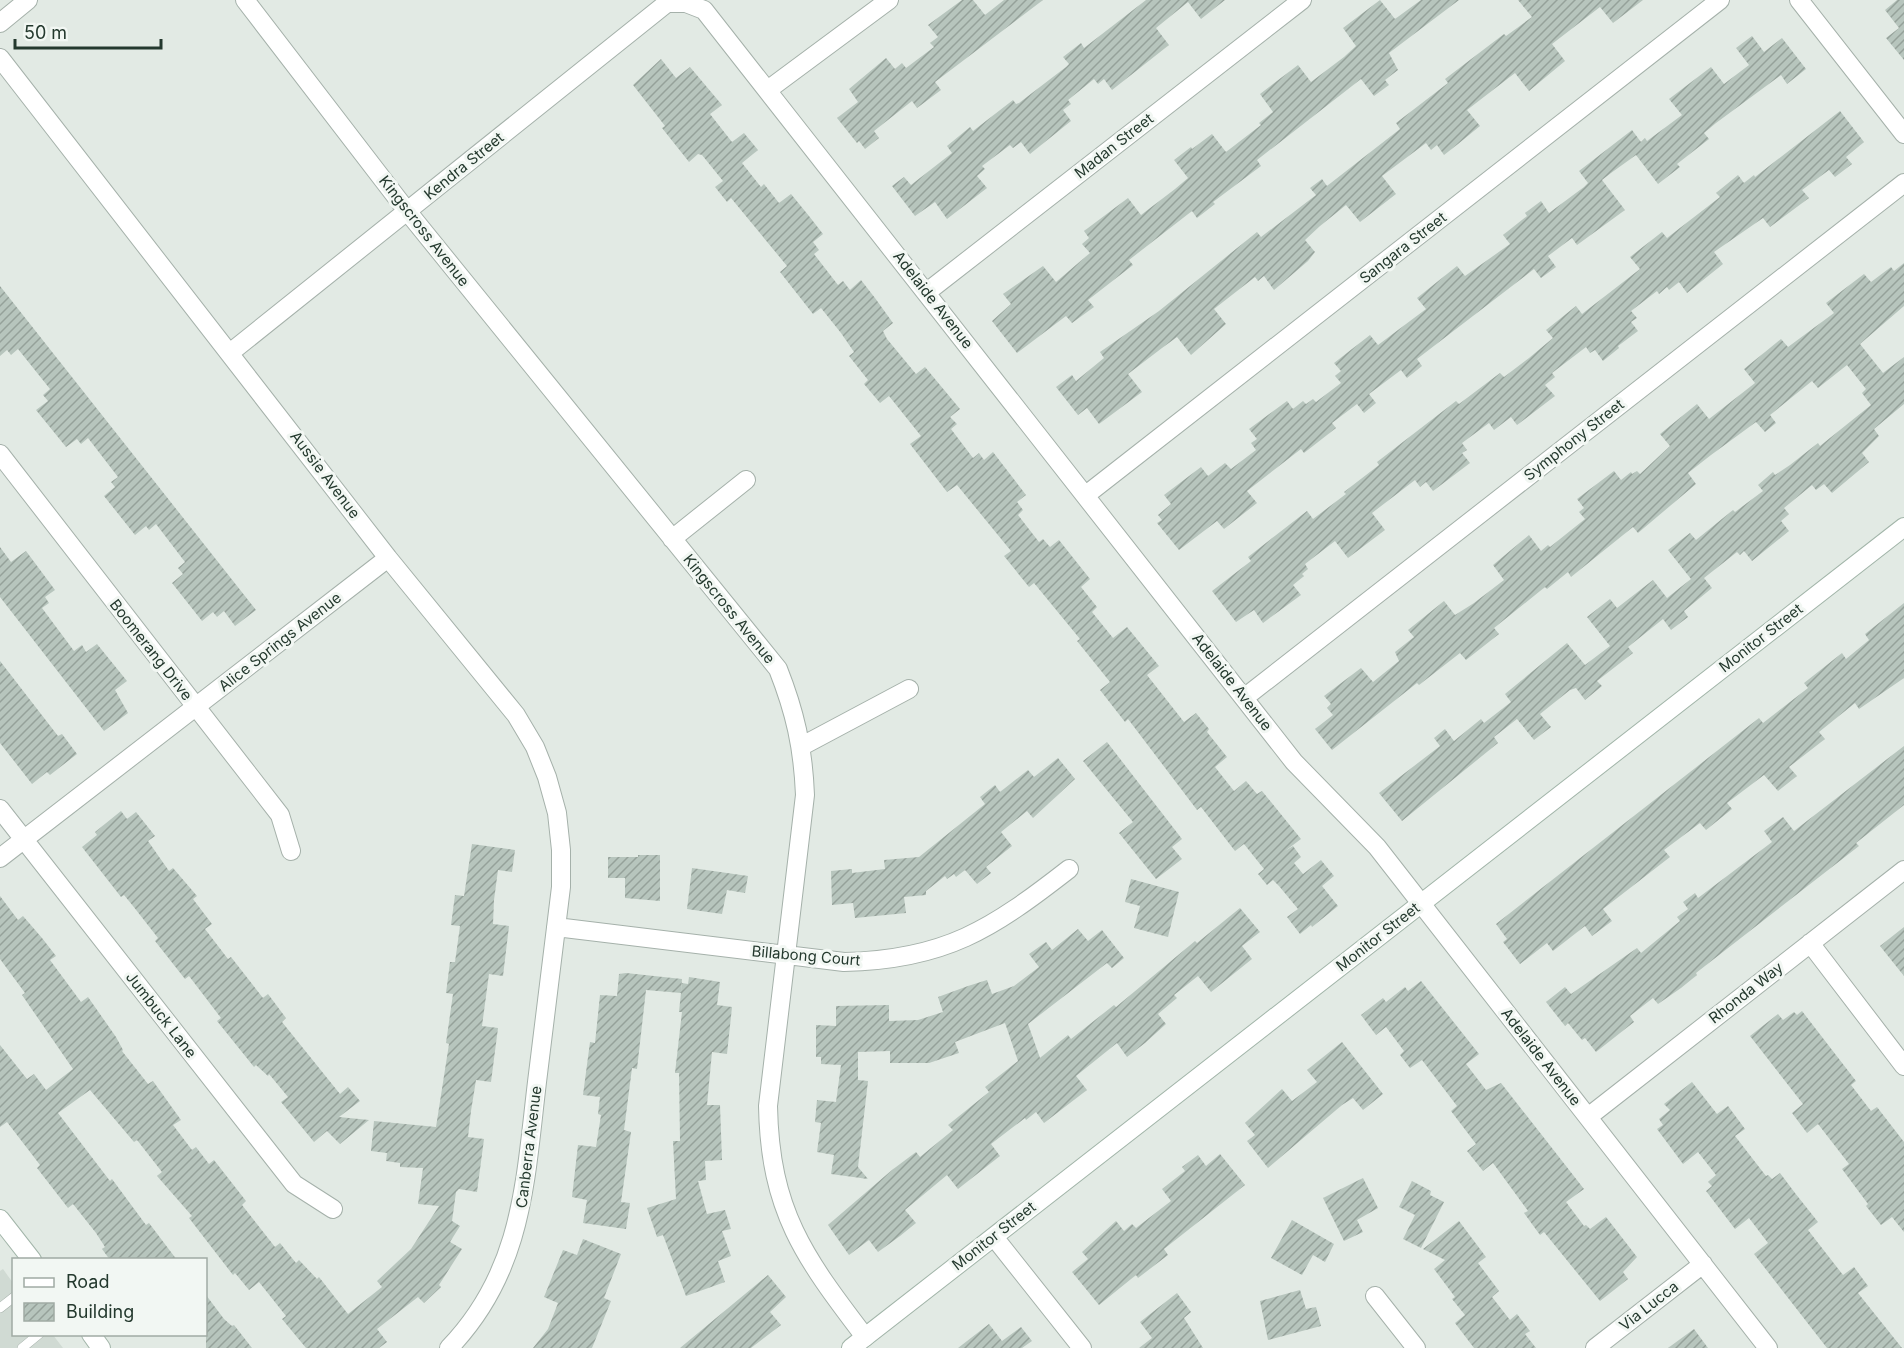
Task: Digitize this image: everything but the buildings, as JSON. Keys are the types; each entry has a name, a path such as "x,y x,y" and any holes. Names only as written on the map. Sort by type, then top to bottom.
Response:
{"street":[{"path":"0,23 28,0"},
{"name":"Kingscross Avenue","path":"245,0 407,211 778,669 791,703 802,746 805,795 768,1107 769,1144 775,1180 797,1242 858,1342"},
{"path":"769,89 890,0"},
{"name":"Madan Street","path":"927,292 1302,0"},
{"name":"Sangara Street","path":"1086,495 1720,0"},
{"path":"1799,0 1904,134"},
{"name":"Kendra Street","path":"231,352 667,3 686,3 704,10"},
{"name":"Adelaide Avenue","path":"704,10 769,89 1294,762 1377,847 1768,1348"},
{"name":"Aussie Avenue","path":"0,58 231,352 388,558 516,715 547,777 557,813 561,850 556,927"},
{"name":"Symphony Street","path":"1244,698 1904,183"},
{"name":"Boomerang Drive","path":"0,454 280,815 291,851"},
{"path":"672,539 746,480"},
{"name":"Monitor Street","path":"858,1342 1904,527"},
{"name":"Alice Springs Avenue","path":"0,858 388,558"},
{"path":"802,746 909,689"},
{"name":"Jumbuck Lane","path":"0,809 294,1184 333,1209"},
{"name":"Billabong Court","path":"556,927 844,962 882,961 918,955 954,944 987,928 1018,908 1069,869"},
{"name":"Rhonda Way","path":"1588,1117 1904,870"},
{"name":"Canberra Avenue","path":"449,1348 485,1303 501,1274 522,1208 556,927"},
{"path":"1810,944 1904,1066"},
{"path":"0,1219 30,1258"},
{"path":"994,1237 1082,1348"},
{"name":"Via Lucca","path":"1595,1348 1703,1264"},
{"path":"1375,1296 1416,1348"},
{"path":"92,1336 101,1348"}],"lane":[{"path":"0,1308 12,1299"},
{"path":"22,1348 38,1336"}],"shaded area":[{"path":"3,1269 12,1282 12,1336 54,1336 63,1348 0,1348 0,1271"}]}
